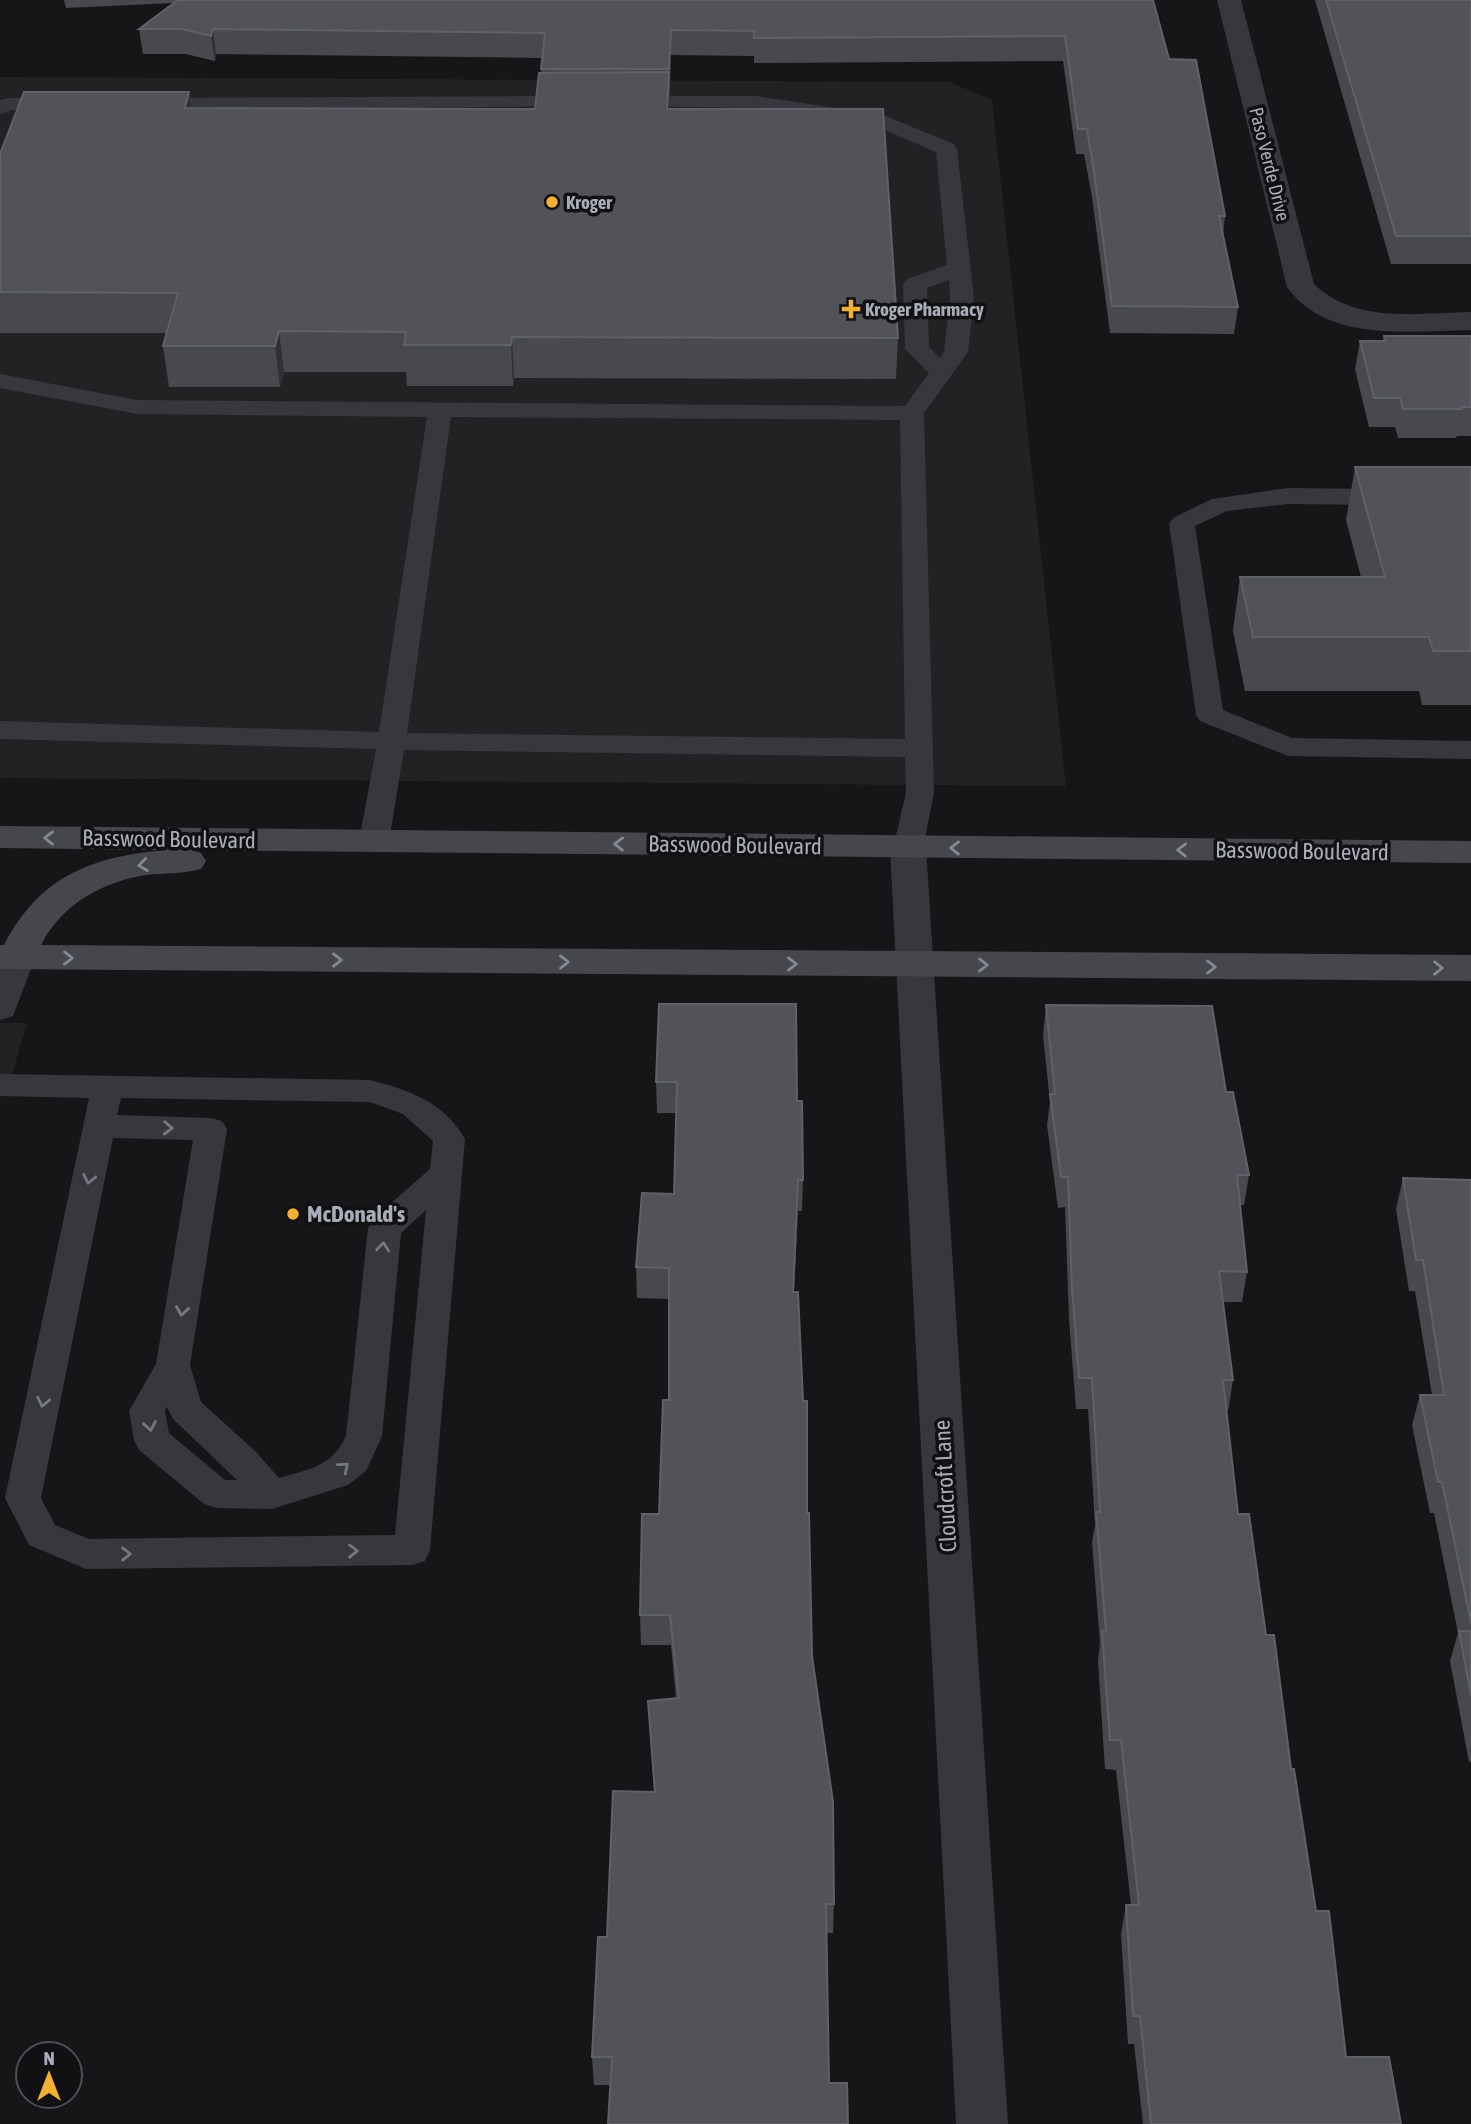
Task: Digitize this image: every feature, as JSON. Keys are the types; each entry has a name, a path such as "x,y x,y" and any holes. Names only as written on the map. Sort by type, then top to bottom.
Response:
{"main road":[{"name":"Basswood Boulevard","path":"0,837 1471,852"},
{"path":"8,958 51,904 96,877 126,867 173,860 237,861 306,840"},
{"path":"8,958 1471,968"}],"street":[{"name":"Paso Verde Drive","path":"1229,0 1301,287 1311,300 1333,312 1358,319 1471,321"},
{"name":"Cloudcroft Lane","path":"908,848 982,2124"},
{"path":"0,1007 8,958"}],"lane":[{"path":"132,104 756,102 883,121 946,149 962,298 956,352 912,413 920,793 908,848"},
{"path":"0,108 8,104 77,104"},
{"path":"941,373 917,349 915,284 959,269"},
{"path":"0,381 137,407 912,413"},
{"path":"374,841 392,741 440,409"},
{"path":"1471,498 1287,496 1221,505 1182,523 1210,715 1288,747 1471,750"},
{"path":"0,730 392,741 918,748"},
{"path":"0,1085 370,1091 403,1099 426,1112 449,1139 412,1550 86,1554 42,1535 23,1498 107,1088"},
{"path":"100,1126 211,1129 173,1365 147,1411 152,1440 217,1494 272,1495 334,1475 353,1461 364,1436 386,1228 446,1173"}],"shaded area":[{"path":"0,77 950,82 992,100 1066,786 0,778"},
{"path":"0,1023 27,1023 11,1078 0,1092"}],"building":[{"path":"178,0 1153,0 1169,59 1196,60 1225,216 1219,216 1238,307 1112,306 1087,129 1078,129 1065,36 754,38 754,31 671,30 669,69 541,69 545,33 213,29 211,36 182,29 139,29"},
{"path":"1326,0 1471,0 1471,236 1396,236"},
{"name":"Kroger","path":"669,72 667,109 883,109 898,338 512,337 511,345 404,345 406,332 279,331 275,346 163,346 178,293 0,292 0,154 24,92 189,92 185,108 535,109 539,73"},
{"path":"1384,336 1471,336 1471,407 1403,409 1400,398 1374,398 1360,341 1385,341"},
{"path":"1355,467 1471,467 1471,651 1433,651 1429,637 1253,637 1240,577 1385,577"},
{"path":"659,1004 796,1004 797,1101 802,1101 803,1180 798,1180 793,1292 798,1292 803,1401 807,1401 807,1513 812,1656 833,1802 834,1904 826,1904 829,2083 847,2083 848,2124 608,2124 612,2057 592,2057 598,1937 607,1937 613,1791 655,1792 648,1701 679,1698 670,1615 640,1615 642,1514 659,1514 663,1400 669,1400 669,1268 636,1267 642,1193 674,1194 677,1082 656,1082"},
{"path":"1046,1005 1212,1006 1226,1092 1233,1092 1249,1175 1237,1175 1247,1272 1219,1271 1233,1380 1223,1380 1238,1514 1249,1514 1266,1635 1274,1635 1291,1769 1294,1769 1316,1911 1329,1911 1346,2057 1389,2057 1401,2124 1151,2124 1140,2016 1133,2016 1126,1905 1139,1905 1121,1740 1110,1740 1102,1631 1106,1631 1096,1512 1100,1512 1092,1378 1079,1378 1072,1289 1068,1177 1061,1177 1050,1094 1055,1094"},
{"path":"1403,1178 1471,1180 1471,1623 1442,1482 1438,1482 1420,1395 1444,1395 1423,1260 1416,1260"},
{"path":"1459,1631 1471,1631 1471,1695"}],"place":[{"name":"Kroger","path":"552,202"},
{"name":"Kroger Pharmacy","path":"851,309"},
{"name":"McDonald's","path":"293,1214"}]}
